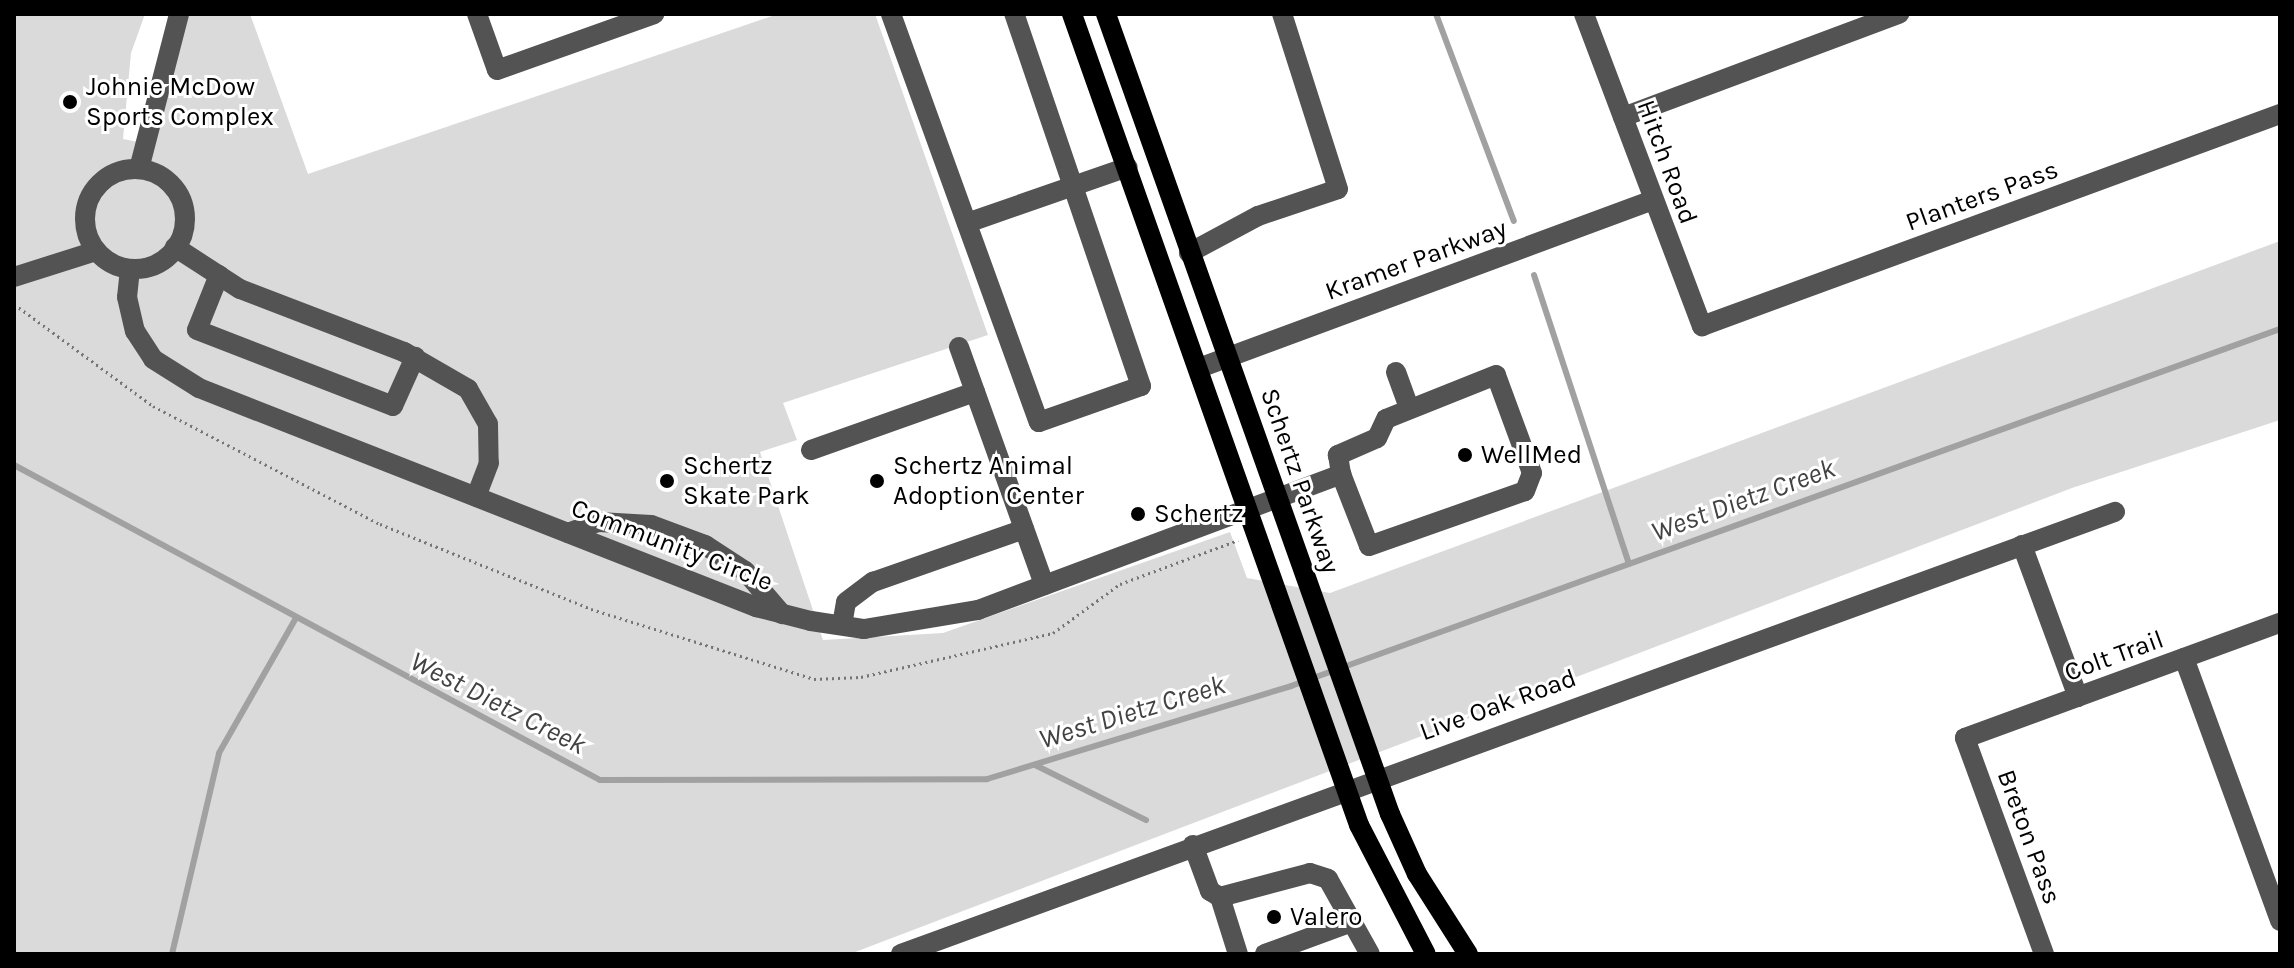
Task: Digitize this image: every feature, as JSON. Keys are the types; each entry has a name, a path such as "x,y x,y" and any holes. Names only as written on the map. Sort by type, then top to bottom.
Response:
{"main road":[{"path":"1072,14 1346,787 1387,889 1426,954"},
{"name":"Schertz Parkway","path":"1106,14 1377,776 1417,874 1468,954"},
{"path":"1128,167 1157,156"},
{"path":"1162,262 1189,253"}],"street":[{"path":"139,169 179,14"},
{"path":"477,14 497,70 632,18 654,14"},
{"path":"891,14 1039,422 1141,386 1014,14"},
{"path":"1189,253 1258,216 1338,189 1282,14"},
{"name":"Hitch Road","path":"1584,14 1702,326"},
{"path":"1623,117 1899,14"},
{"name":"Planters Pass","path":"1702,326 2280,114"},
{"path":"967,223 1128,167"},
{"path":"14,277 96,251 130,269 149,267 175,247 185,224 182,202 158,175 139,169 103,180 90,195 85,214 96,251"},
{"name":"Kramer Parkway","path":"1199,368 1652,200"},
{"path":"175,247 219,275 415,357 468,389 488,424 489,463 476,497"},
{"name":"Community Circle","path":"130,269 132,320 153,359 199,388 782,614 842,625 927,622 1044,585 1341,474"},
{"path":"219,275 197,330 393,406 415,357"},
{"path":"959,347 1044,585"},
{"path":"1396,372 1409,407"},
{"path":"1496,375 1532,473 1525,491 1369,546 1341,474 1338,455 1377,438 1386,419 1409,407 1496,375"},
{"path":"811,450 975,392"},
{"name":"Live Oak Road","path":"901,954 1346,787 2115,512"},
{"path":"568,533 599,522 651,525 705,545 745,571 782,614"},
{"path":"842,625 846,602 873,582 1024,529"},
{"path":"2022,545 2078,697"},
{"name":"Colt Trail","path":"1965,738 2280,623"},
{"path":"2184,658 2280,921"},
{"name":"Breton Pass","path":"1965,738 2044,954"},
{"path":"1193,845 1210,891 1220,897 1238,954"},
{"path":"1220,897 1319,875 1370,954"},
{"path":"1265,954 1352,922"}],"shaded area":[{"path":"14,14 145,14 131,53 123,139 154,145 185,14 250,14 308,174 778,14 875,14 988,335 783,403 797,440 760,452 823,640 943,633 1230,532 1247,578 1330,593 2280,241 2280,420 2072,488 850,954 14,954"}],"waterway":[{"path":"1436,14 1514,221"},
{"path":"1534,275 1629,564"},
{"name":"West Dietz Creek","path":"14,465 600,780 987,779 1291,686 2280,329"},
{"path":"172,954 219,753 295,620"},
{"path":"1035,765 1146,820"}],"place":[{"name":"Johnie McDow Sports Complex","path":"70,102"},
{"name":"WellMed","path":"1465,455"},
{"name":"Schertz Skate Park","path":"667,481"},
{"name":"Schertz Animal Adoption Center","path":"877,481"},
{"name":"Schertz","path":"1138,514"},
{"name":"Valero","path":"1274,917"}]}
